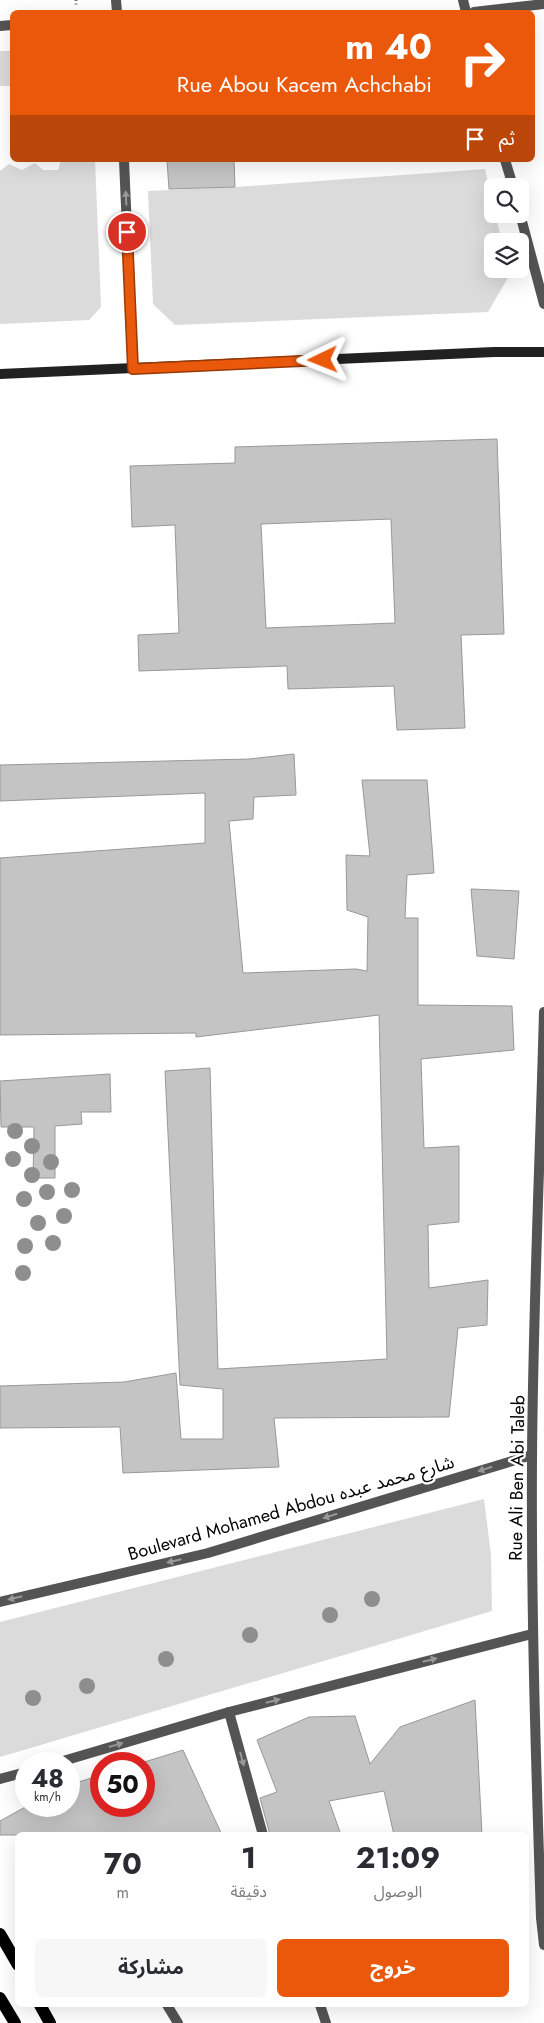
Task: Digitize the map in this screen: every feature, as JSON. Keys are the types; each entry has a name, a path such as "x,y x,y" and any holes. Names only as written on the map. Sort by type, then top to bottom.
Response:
{"main road":[{"path":"0,374 494,352 544,352"},
{"path":"0,1934 15,1960"},
{"path":"0,1998 15,2023"},
{"path":"43,2007 50,2023"}],"street":[{"path":"492,10 544,4"},
{"path":"124,162 133,369"},
{"path":"506,162 510,178"},
{"path":"522,223 544,304"},
{"name":"Rue Ali Ben Abi Taleb","path":"544,1012 532,1455 532,1634 541,1918 544,1945"},
{"name":"Boulevard Mohamed Abdou شارع محمد عبده","path":"0,1602 208,1552 532,1455"},
{"path":"80,1756 229,1712 532,1634"},
{"path":"229,1712 262,1832"},
{"path":"0,1779 15,1775"},
{"path":"168,2007 178,2023"},
{"path":"321,2007 326,2023"}],"path":[{"path":"76,0 76,7"}],"shaded area":[{"path":"0,51 10,51 10,86 0,86"},
{"path":"60,162 95,162 101,307 89,320 0,324 0,171 9,164 22,170 35,163 43,170 58,170"},
{"path":"485,169 487,178 484,178 484,223 497,223 500,233 484,233 484,278 508,278 488,312 175,325 153,304 148,191 235,187"},
{"path":"484,1499 491,1555 492,1611 0,1757 0,1622"}],"building":[{"path":"167,162 234,162 235,187 169,189"},
{"path":"497,439 504,634 461,635 465,728 397,730 394,686 288,689 287,666 139,671 138,635 179,633 175,525 132,527 130,466 235,463 235,447","holes":["391,519 395,623 266,628 261,524"]},
{"path":"294,754 296,795 254,797 253,819 229,821 243,973 356,969 367,971 368,917 347,910 346,855 370,856 362,780 427,780 434,873 407,875 405,918 418,918 418,1005 512,1006 514,1050 421,1059 424,1148 459,1146 459,1222 428,1225 429,1288 488,1280 487,1325 458,1328 449,1417 274,1418 279,1467 123,1473 120,1427 0,1428 0,1386 124,1382 176,1373 181,1439 223,1439 223,1389 180,1385 165,1071 210,1068 218,1369 387,1359 379,1015 196,1037 196,1033 0,1035 0,858 205,843 205,793 0,801 0,765 249,759"},
{"path":"471,889 519,891 514,959 477,956"},
{"path":"110,1074 111,1112 81,1112 82,1124 55,1126 55,1178 33,1178 34,1127 1,1127 0,1081"},
{"path":"475,1700 482,1832 393,1832 384,1791 329,1801 340,1832 269,1832 260,1798 277,1792 257,1740 309,1717 355,1716 370,1764 400,1727"},
{"path":"183,1750 221,1832 15,1832 15,1835 0,1835 0,1821 15,1813 15,1817 80,1817 80,1782 90,1778 90,1817 155,1817 155,1759"}],"route":[{"path":"127,232 133,369 323,360"}]}
